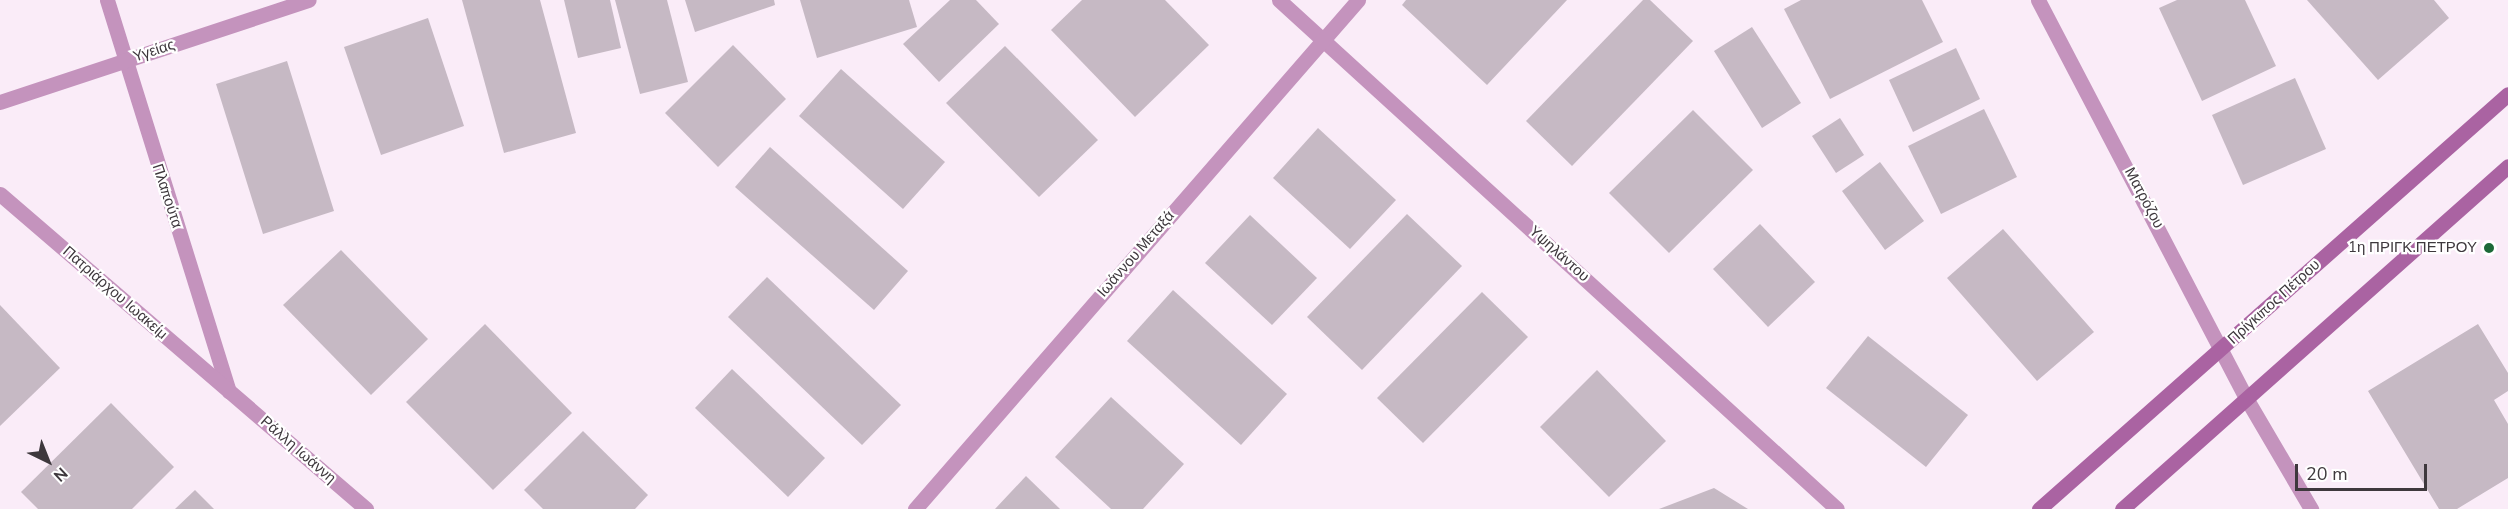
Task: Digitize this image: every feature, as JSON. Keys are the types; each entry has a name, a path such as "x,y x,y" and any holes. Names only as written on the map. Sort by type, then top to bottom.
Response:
{"main road":[{"name":"Πρίγκιπος Πέτρου","path":"2039,509 2508,94"},
{"path":"2122,509 2508,166"}],"street":[{"name":"Πλαπούτα","path":"107,0 124,61 230,392"},
{"name":"Υγείας","path":"0,102 309,0"},
{"name":"Υψηλάντου","path":"1279,0 1837,509"},
{"name":"Ιωάννου Μεταξά","path":"915,509 1358,0"},
{"name":"Ματρόζου","path":"2038,0 2222,347 2246,398 2311,509"},
{"name":"Πατριάρχου Ιωακείμ","path":"0,194 230,392"},
{"name":"Ράλλη Ιωάννη","path":"230,392 366,509"}],"building":[{"path":"462,0 540,0 576,133 504,153"},
{"path":"564,0 610,0 621,48 578,58"},
{"path":"615,0 667,0 688,82 640,94"},
{"path":"685,0 774,0 775,5 695,32"},
{"path":"800,0 909,0 917,27 817,58"},
{"path":"950,0 976,0 999,24 939,82 903,44"},
{"path":"1082,0 1165,0 1209,45 1135,117 1051,30"},
{"path":"1406,0 1567,0 1487,85 1402,5"},
{"path":"1643,0 1650,0 1693,41 1572,166 1526,121"},
{"path":"1801,0 1922,0 1943,42 1830,99 1784,9"},
{"path":"2177,0 2245,0 2276,66 2202,101 2159,8"},
{"path":"2307,0 2434,0 2449,18 2378,80"},
{"path":"428,18 464,126 381,155 344,47"},
{"path":"1752,27 1801,103 1762,128 1714,51"},
{"path":"733,45 786,99 718,167 665,113"},
{"path":"1005,46 1098,140 1039,197 946,103"},
{"path":"1956,48 1980,99 1913,132 1889,80"},
{"path":"287,61 334,211 263,234 216,84"},
{"path":"841,69 945,162 903,209 799,116"},
{"path":"2295,78 2326,149 2243,185 2212,115"},
{"path":"1984,109 2017,177 1941,214 1908,146"},
{"path":"1693,110 1753,170 1669,253 1609,193"},
{"path":"1840,118 1864,155 1836,173 1812,136"},
{"path":"1318,128 1396,200 1350,249 1273,178"},
{"path":"770,147 908,271 874,310 735,187"},
{"path":"1880,162 1924,221 1885,250 1842,191"},
{"path":"1407,214 1462,266 1362,370 1307,317"},
{"path":"1250,215 1317,278 1272,325 1205,263"},
{"path":"1760,224 1815,282 1768,327 1713,269"},
{"path":"2003,229 2094,332 2037,381 1947,278"},
{"path":"341,250 428,339 371,395 283,305"},
{"path":"767,277 901,405 862,445 728,317"},
{"path":"1173,290 1287,394 1241,445 1127,341"},
{"path":"1482,292 1528,337 1423,443 1377,398"},
{"path":"0,305 60,368 0,426"},
{"path":"485,324 572,413 493,490 406,402"},
{"path":"2478,324 2508,373 2508,391 2494,400 2508,424 2508,478 2457,509 2439,509 2368,391"},
{"path":"1868,336 1968,415 1926,467 1826,388"},
{"path":"732,369 825,458 788,497 695,408"},
{"path":"1597,370 1666,441 1609,497 1540,427"},
{"path":"1111,397 1184,464 1143,509 1111,509 1055,457"},
{"path":"111,403 174,467 132,509 38,509 21,492"},
{"path":"583,431 648,495 635,509 543,509 524,490"},
{"path":"1026,476 1060,509 995,509"},
{"path":"1714,488 1748,509 1659,509"},
{"path":"195,490 214,509 175,509"}],"place":[{"name":"1η ΠΡΙΓΚ.ΠΕΤΡΟΥ","path":"2489,248"}]}
